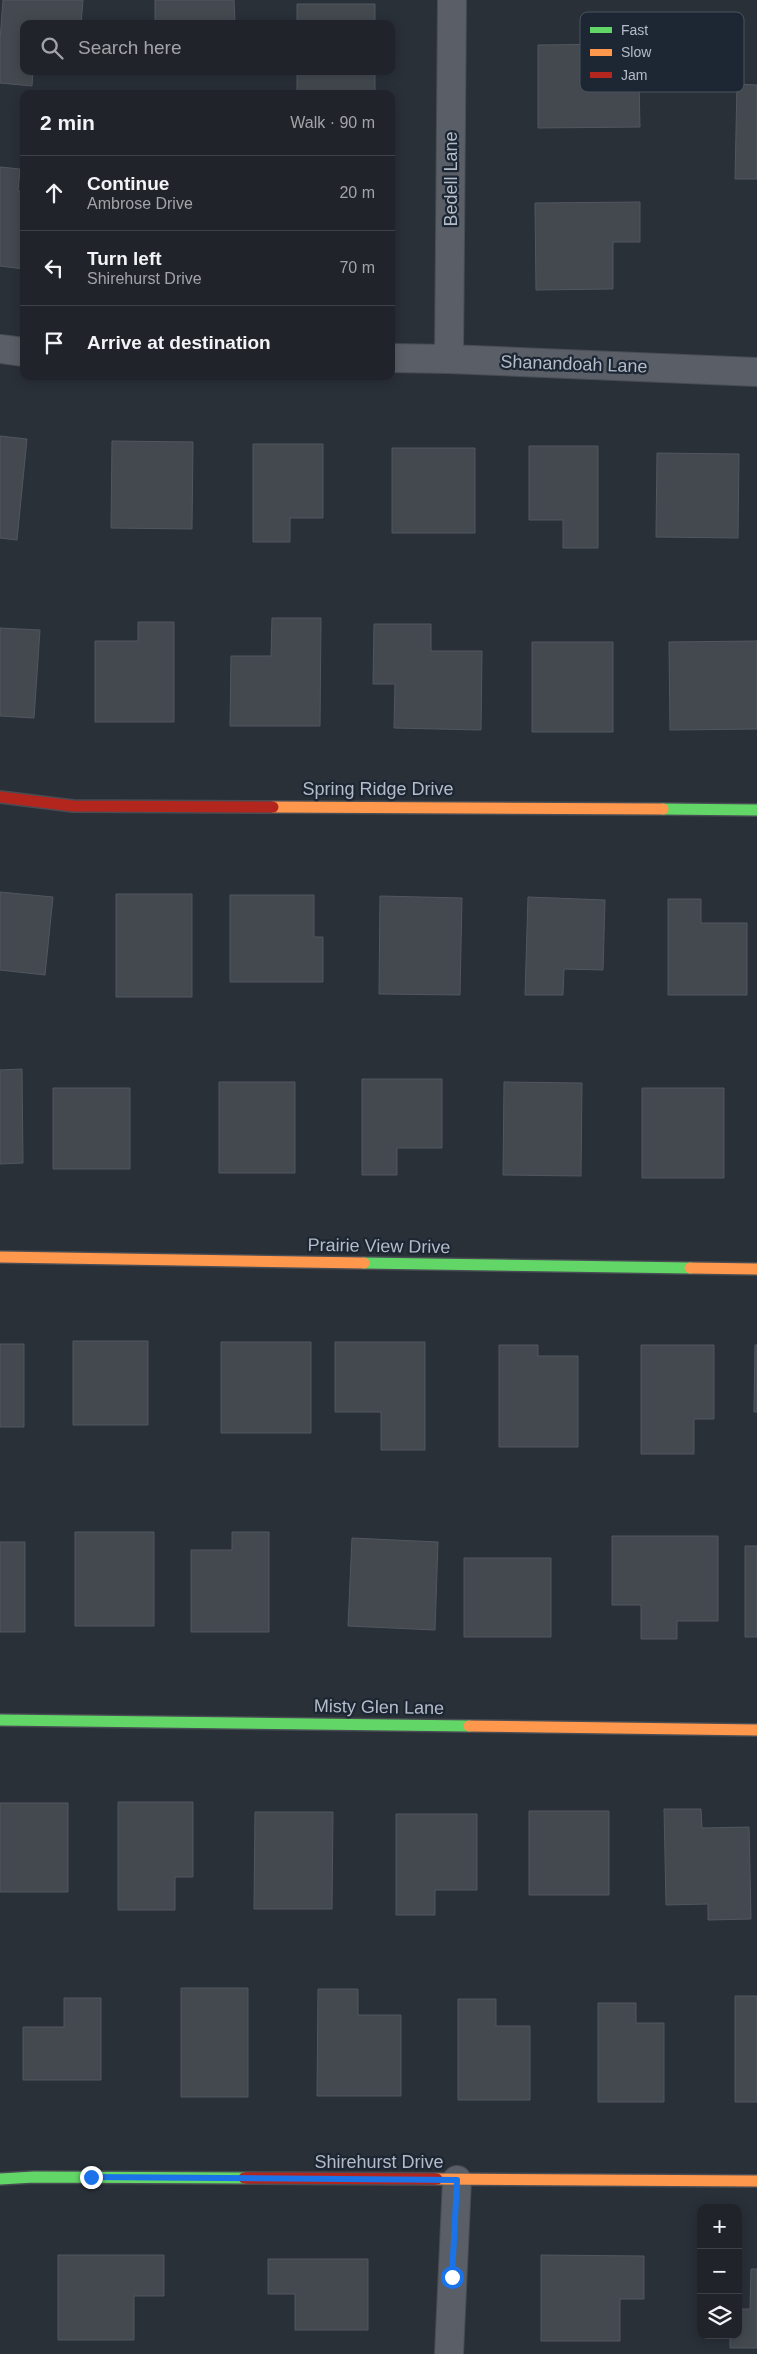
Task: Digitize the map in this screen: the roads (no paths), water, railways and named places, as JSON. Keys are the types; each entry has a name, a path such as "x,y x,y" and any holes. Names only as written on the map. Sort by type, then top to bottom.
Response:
{"street":[{"name":"Bedell Lane","path":"449,358 452,0"},
{"path":"0,349 20,352"},
{"name":"Shanandoah Lane","path":"395,358 449,358 757,372"},
{"name":"Spring Ridge Drive","path":"0,797 73,806 757,810"},
{"name":"Prairie View Drive","path":"0,1257 757,1269"},
{"name":"Misty Glen Lane","path":"0,1720 757,1730"},
{"name":"Shirehurst Drive","path":"0,2179 34,2177 757,2181"},
{"path":"449,2354 457,2180"}]}
